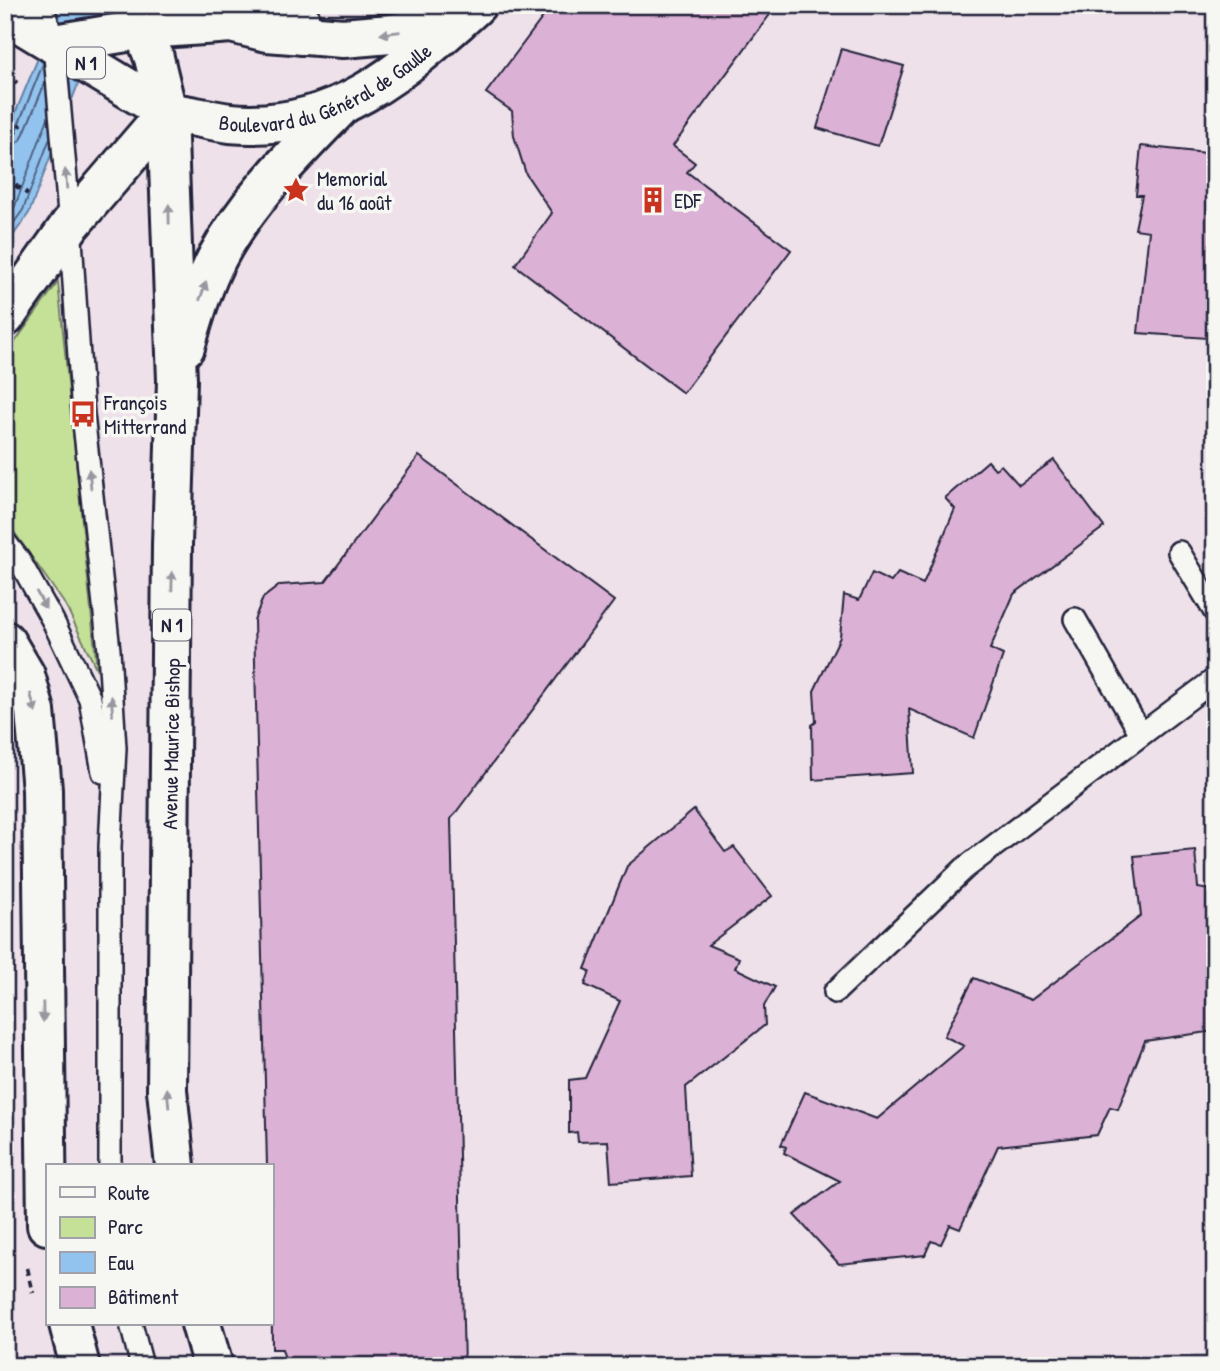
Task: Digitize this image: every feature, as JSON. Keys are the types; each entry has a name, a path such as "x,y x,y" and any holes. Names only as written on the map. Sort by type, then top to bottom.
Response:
{"main road":[{"name":"Boulevard du Général de Gaulle","path":"189,5 231,23 267,32 299,20 343,38 390,34 467,14"},
{"name":"Boulevard du Général de Gaulle","path":"5,14 167,111 230,123 295,120 318,115 342,105 392,76 467,14"},
{"name":"Boulevard du Général de Gaulle","path":"54,44 140,17 231,23"},
{"name":"N 1","path":"140,17 167,111"},
{"path":"177,380 206,281 233,230 259,194 342,105"},
{"path":"5,317 70,225 167,111"},
{"name":"Avenue Maurice Bishop","path":"167,111 177,380 172,545 167,1090 174,1164"},
{"path":"5,641 25,675 36,711 42,790 46,1164"},
{"path":"70,1326 80,1366"},
{"path":"202,1326 213,1366"}],"lane":[{"path":"42,5 54,44 83,414 109,650 115,748 110,847 110,1164"},
{"path":"5,542 19,559 53,621 90,699 101,749 110,847"},
{"path":"1179,552 1215,612"},
{"path":"1075,619 1141,734"},
{"path":"835,992 965,868 1215,679"},
{"path":"132,1326 142,1366"}],"path":[{"path":"5,178 34,199"}],"green space":[{"path":"58,282 97,670 66,606 5,519 5,356"}],"water":[{"path":"60,5 108,5 29,213 5,247 5,138"}],"building":[{"name":"EDF","path":"552,5 777,5 673,146 695,163 687,172 791,250 683,393 515,265 552,213 526,174 514,136 512,111 486,93"},
{"path":"841,49 904,66 878,146 817,128"},
{"path":"1141,146 1215,154 1215,303 1209,305 1207,338 1138,333 1149,231 1135,229 1142,195 1136,195"},
{"path":"419,456 614,601 451,819 464,1366 287,1366 282,1349 272,1349 273,1164 267,1164 254,620 263,598 280,585 325,582"},
{"path":"1054,460 1104,527 1014,594 990,649 1003,655 974,738 909,709 913,773 813,780 812,725 816,722 814,691 840,637 844,595 859,600 872,573 891,582 898,573 923,584 955,509 945,498 988,461 995,469 1001,465 1019,485"},
{"path":"694,810 725,852 734,847 772,896 708,945 739,958 735,968 775,987 764,1006 765,1025 686,1087 691,1176 611,1182 608,1141 578,1142 577,1132 569,1133 569,1080 585,1078 620,1001 585,985 590,971 585,969 627,866"},
{"path":"1195,850 1198,888 1215,891 1215,1031 1145,1041 1118,1109 1110,1107 1097,1135 998,1146 960,1229 950,1225 941,1244 931,1241 925,1255 839,1264 794,1215 840,1181 784,1153 786,1147 781,1145 805,1092 877,1119 964,1046 944,1036 974,978 1031,1000 1141,916 1134,856"}],"place":[{"name":"Memorial du 16 août","path":"296,190"},
{"name":"EDF","path":"653,200"},
{"name":"François Mitterrand","path":"83,414"}]}
